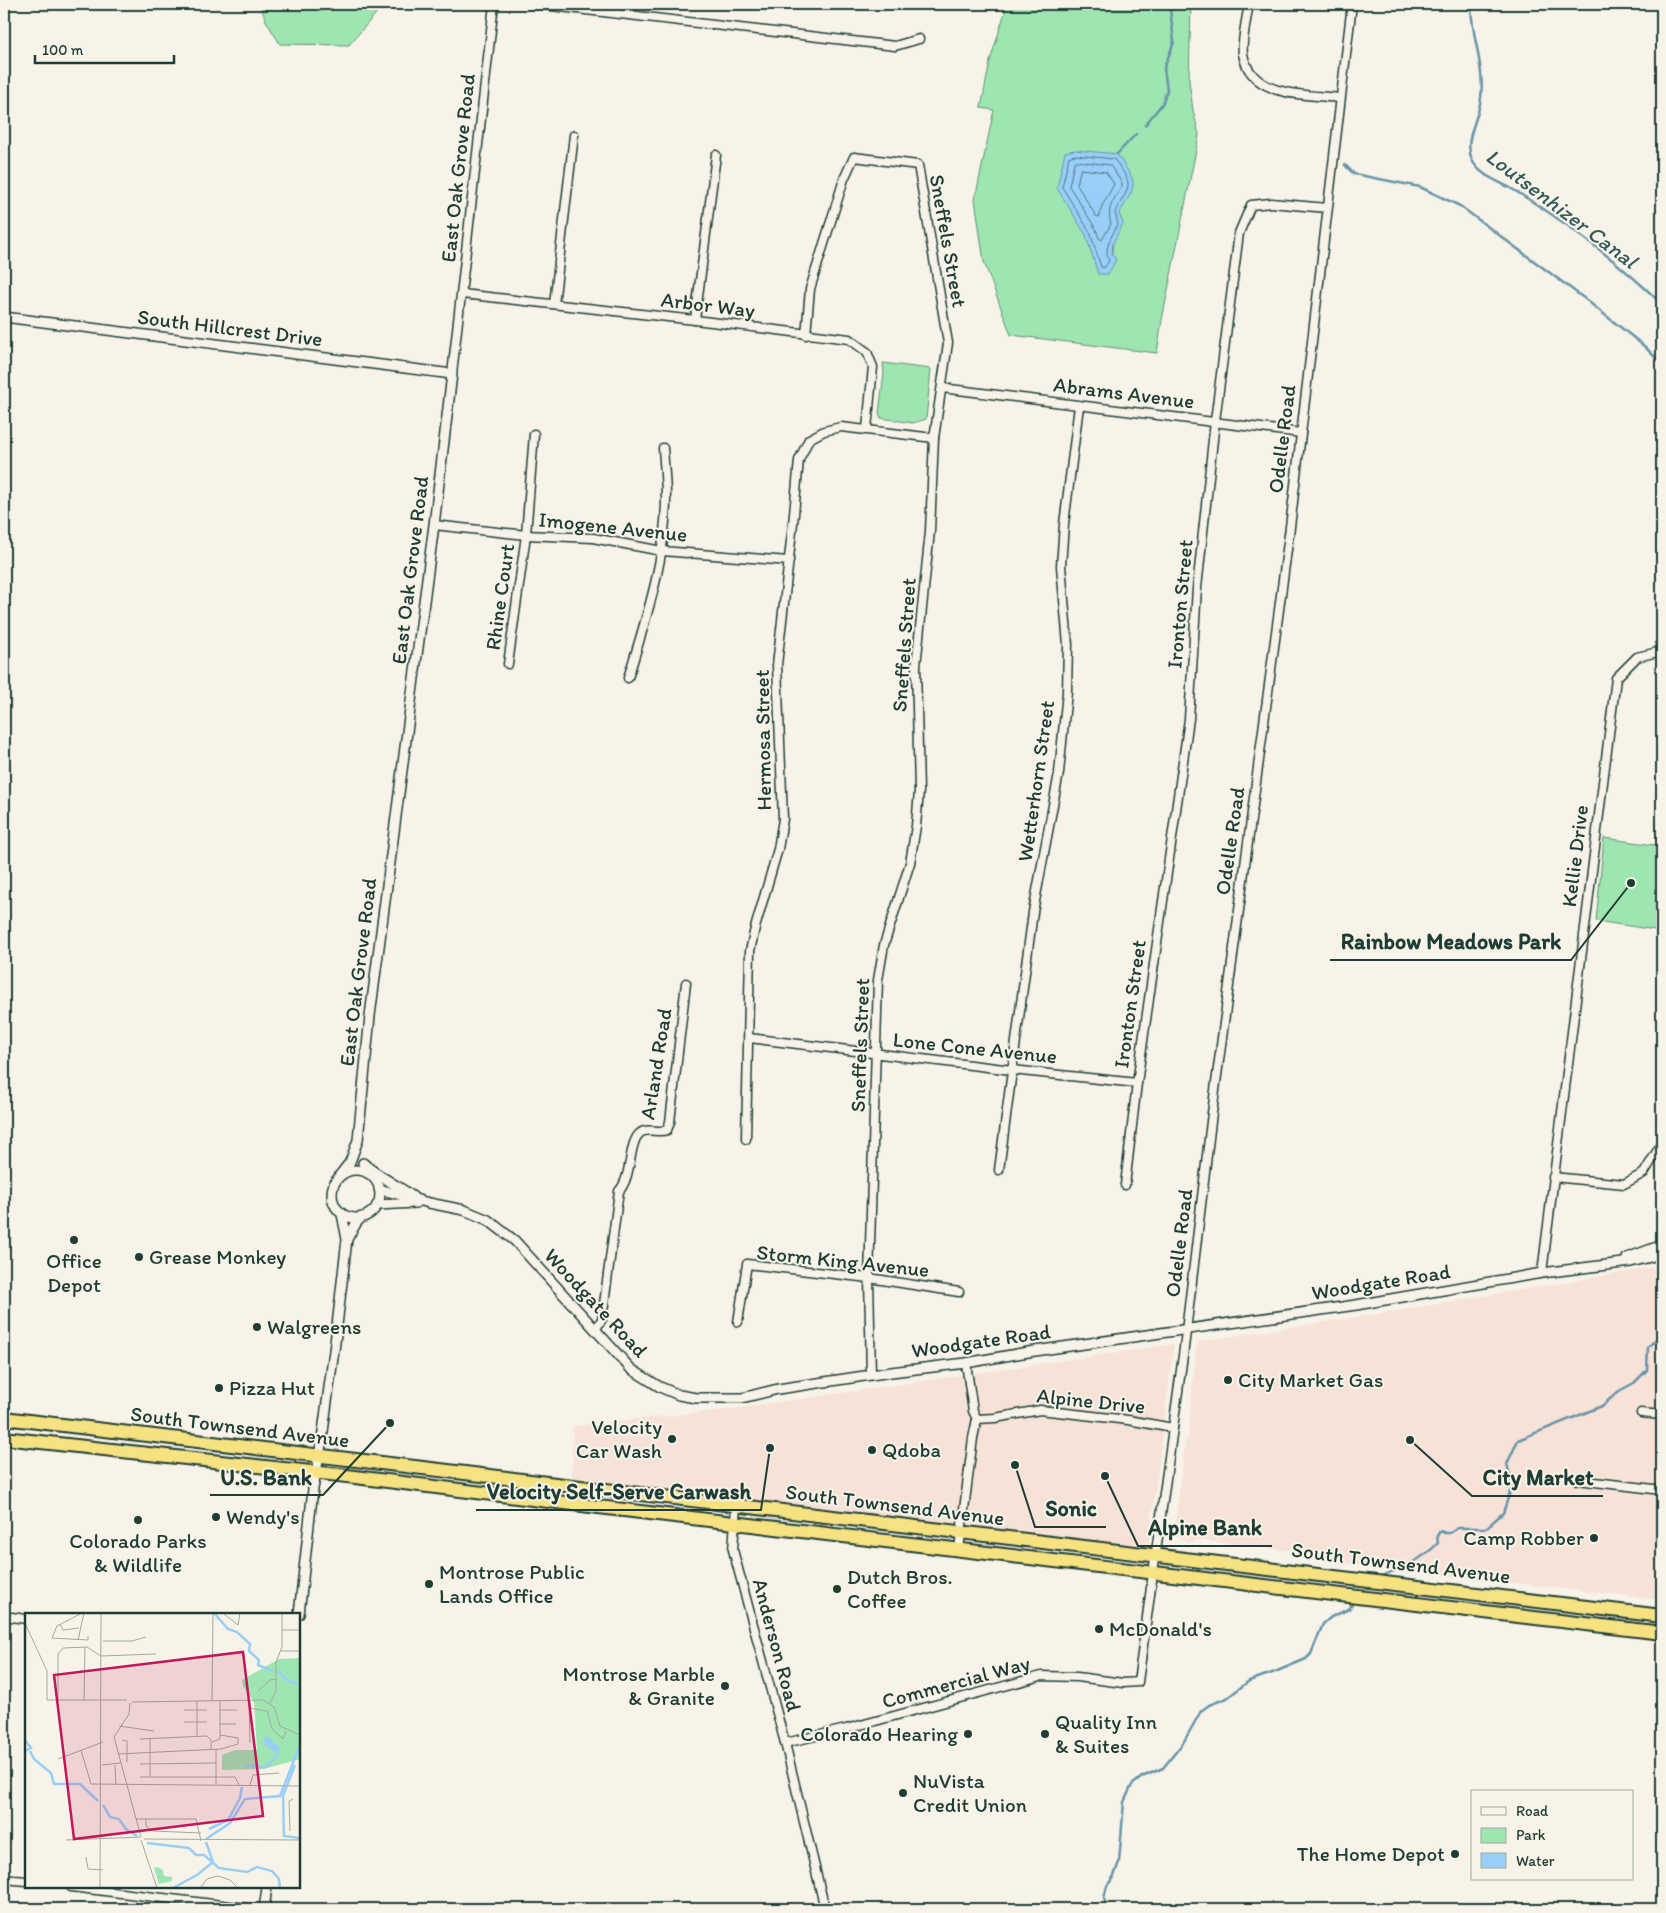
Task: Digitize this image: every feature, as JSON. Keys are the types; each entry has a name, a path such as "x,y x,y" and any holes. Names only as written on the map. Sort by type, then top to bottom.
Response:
{"highway":[{"name":"South Townsend Avenue","path":"4,1418 319,1457 1316,1573 1662,1616"},
{"name":"South Townsend Avenue","path":"4,1438 316,1472 1314,1593 1392,1600 1662,1633"}],"street":[{"name":"East Oak Grove Road","path":"340,1175 350,1162 358,1140 378,943 434,525 494,4"},
{"path":"534,4 575,6 895,46 919,39"},
{"path":"1249,4 1243,52 1247,66 1255,80 1280,92 1340,98"},
{"name":"Odelle Road","path":"1138,1682 1186,1330 1212,1113 1301,433 1352,4"},
{"path":"554,304 574,135"},
{"path":"695,320 716,155"},
{"name":"Sneffels Street","path":"806,335 810,288 844,179 854,157 918,165 948,343 934,438 930,530 916,666 918,791 916,826 910,863 884,945 880,971 869,1278 871,1375"},
{"name":"Ironton Street","path":"1125,1185 1137,1083 1189,719 1197,588 1215,421 1239,233 1251,205 1271,203 1327,208"},
{"name":"Arbor Way","path":"462,294 849,339 867,352 873,367 867,429"},
{"name":"South Hillcrest Drive","path":"4,317 452,374"},
{"name":"Abrams Avenue","path":"942,388 1301,433"},
{"name":"Wetterhorn Street","path":"999,1170 1033,912 1059,773 1068,645 1061,566 1064,524 1079,406"},
{"name":"Hermosa Street","path":"746,1139 750,951 778,849 782,819 777,665 798,460 809,439 824,431 841,427 867,429"},
{"path":"867,429 934,438"},
{"name":"Rhine Court","path":"508,664 526,535 534,434"},
{"path":"628,678 650,609 662,551 666,498 663,448"},
{"name":"Imogene Avenue","path":"434,525 526,535 593,538 662,551 789,561"},
{"name":"Kellie Drive","path":"1542,1273 1616,678 1637,657 1662,651"},
{"name":"Arland Road","path":"596,1329 602,1319 620,1191 625,1185 630,1169 633,1143 637,1136 645,1131 662,1132 667,1130 670,1122 686,983"},
{"name":"Lone Cone Avenue","path":"749,1038 1137,1083"},
{"name":"East Oak Grove Road","path":"358,1140 364,1167"},
{"path":"1553,1177 1624,1184 1644,1173 1662,1143"},
{"path":"347,1239 357,1222 377,1205 379,1189 375,1180 364,1167 340,1175 333,1186 332,1199 336,1208 342,1214 356,1218 362,1217"},
{"name":"Woodgate Road","path":"364,1167 416,1199"},
{"name":"Woodgate Road","path":"379,1189 429,1203 464,1210 488,1220 515,1241 596,1329 619,1357 644,1378 669,1391 696,1398 742,1398 778,1389 1356,1305 1542,1273 1631,1262 1662,1254"},
{"name":"Woodgate Road","path":"377,1205 429,1203"},
{"path":"299,1613 347,1239 342,1214"},
{"name":"Woodgate Road","path":"1608,1265 1662,1245"},
{"name":"Storm King Avenue","path":"738,1322 747,1264 869,1278 959,1292"},
{"path":"959,1549 977,1419 973,1410 966,1363"},
{"name":"Alpine Drive","path":"977,1419 995,1418 1040,1410 1128,1420 1173,1428"},
{"path":"1641,1412 1662,1415"},
{"path":"1578,1480 1662,1490"},
{"name":"Anderson Road","path":"736,1506 733,1550 785,1743 825,1909"},
{"path":"4,1616 25,1619"},
{"name":"Commercial Way","path":"785,1743 846,1729 1041,1676 1077,1677 1123,1683 1138,1682"},
{"path":"4,1878 25,1881"},
{"path":"79,1888 255,1909"},
{"path":"264,1909 267,1888"}],"shaded area":[{"path":"1662,1266 1662,1600 1338,1563 1326,1560 1320,1554 1198,1540 1189,1543 1177,1535 1175,1527 1185,1443 1188,1439 1196,1348 1200,1341 1365,1316"},
{"path":"1174,1344 1148,1548 572,1478 573,1426 733,1409"}],"green space":[{"path":"260,4 384,4 349,45 280,44 266,21"},
{"path":"1005,4 1191,4 1189,81 1199,135 1157,353 1011,335 984,262 975,199 994,110 981,108 990,61 1005,12"},
{"path":"883,363 931,369 926,419 913,423 881,418 879,413 884,373"},
{"path":"1604,838 1662,846 1662,931 1596,921"}],"water":[{"path":"1075,150 1117,154 1132,178 1133,184 1130,195 1119,214 1123,223 1113,243 1112,254 1116,260 1108,274 1098,274 1086,235 1057,188 1065,152"}],"waterway":[{"path":"1145,125 1162,104 1167,90 1164,68 1174,42 1170,9 1172,4"},
{"name":"Loutsenhizer Canal","path":"1471,4 1482,86 1480,106 1469,144 1472,160 1475,165 1484,174 1532,201 1571,228 1609,257 1662,304"},
{"path":"1117,154 1136,134"},
{"path":"1345,165 1354,174 1420,187 1460,206 1585,299 1644,346 1662,364"},
{"path":"1378,1577 1418,1560 1425,1555 1438,1543 1437,1536 1440,1531 1450,1533 1458,1528 1486,1528 1503,1513 1511,1489 1511,1479 1507,1464 1518,1440 1602,1406 1619,1391 1634,1383 1647,1370 1648,1347 1662,1334"},
{"path":"1107,1909 1104,1898 1107,1886 1114,1876 1119,1862 1124,1802 1132,1785 1142,1777 1163,1768 1183,1743 1201,1711 1209,1705 1227,1698 1249,1681 1306,1659 1311,1654 1323,1624 1331,1617 1349,1609 1355,1600"}],"place":[{"name":"Rainbow Meadows Park","path":"1631,883"},
{"name":"Office Depot","path":"74,1240"},
{"name":"Grease Monkey","path":"139,1257"},
{"name":"Walgreens","path":"257,1327"},
{"name":"City Market Gas","path":"1228,1380"},
{"name":"Pizza Hut","path":"219,1388"},
{"name":"U.S. Bank","path":"390,1423"},
{"name":"Velocity Car Wash","path":"672,1439"},
{"name":"City Market","path":"1410,1440"},
{"name":"Velocity Self-Serve Carwash","path":"770,1448"},
{"name":"Qdoba","path":"872,1450"},
{"name":"Sonic","path":"1015,1465"},
{"name":"Alpine Bank","path":"1105,1476"},
{"name":"Wendy's","path":"216,1517"},
{"name":"Colorado Parks & Wildlife","path":"138,1520"},
{"name":"Camp Robber","path":"1594,1538"},
{"name":"Montrose Public Lands Office","path":"429,1584"},
{"name":"Dutch Bros. Coffee","path":"837,1589"},
{"name":"McDonald's","path":"1099,1629"},
{"name":"Montrose Marble & Granite","path":"725,1686"},
{"name":"Colorado Hearing","path":"968,1734"},
{"name":"Quality Inn & Suites","path":"1045,1734"},
{"name":"NuVista Credit Union","path":"903,1793"},
{"name":"The Home Depot","path":"1455,1854"}]}
